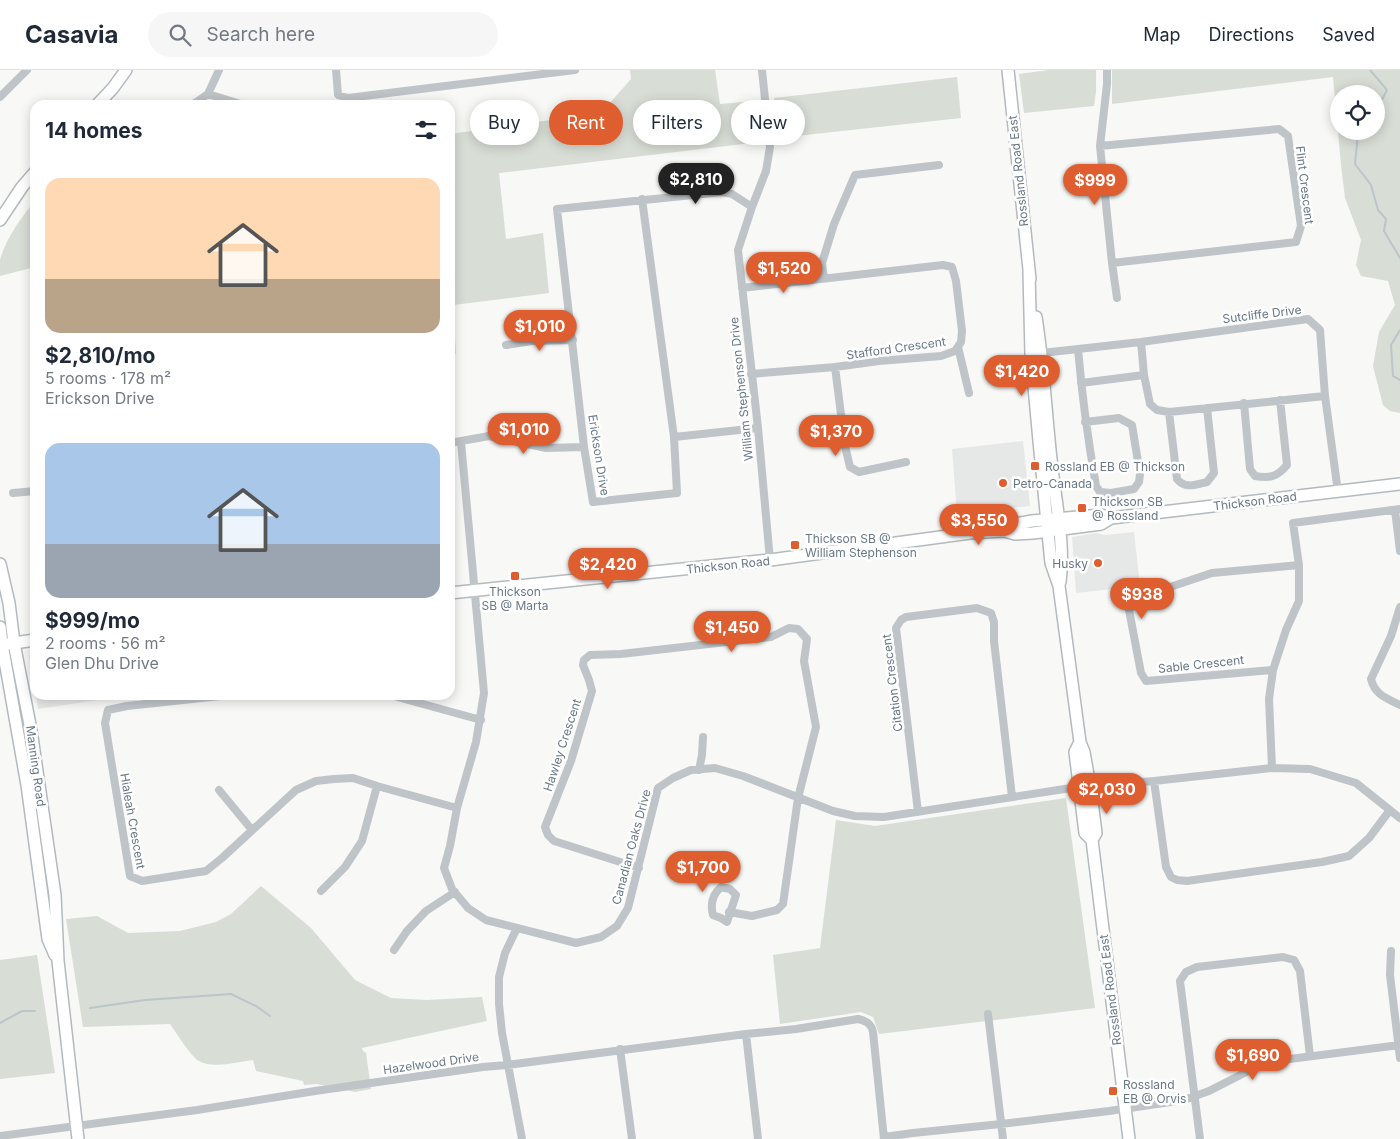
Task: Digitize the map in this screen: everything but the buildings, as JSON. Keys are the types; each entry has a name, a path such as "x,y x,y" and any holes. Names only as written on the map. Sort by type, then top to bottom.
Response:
{"main road":[{"path":"103,100 114,88 126,70"},
{"name":"Rossland Road East","path":"1008,70 1029,272 1042,353 1051,458 1053,525"},
{"path":"0,220 30,178"},
{"name":"Rossland Road East","path":"1029,272 1038,440 1062,566 1059,586 1080,742 1084,752 1085,787 1096,832 1092,840 1129,1139"},
{"name":"Thickson Road","path":"455,592 770,560 970,533 1004,531 1015,524 1101,524 1111,518 1400,484"},
{"name":"Manning Road","path":"1,574 9,603 14,643 32,730 55,895 58,961 78,1139"},
{"name":"Manning Road","path":"0,627 1,644 27,785 48,939 58,961"},
{"path":"1,644 30,641"}],"street":[{"path":"0,97 27,70"},
{"path":"199,100 208,94 219,70"},
{"path":"336,70 338,95 348,98 575,70"},
{"name":"William Stephenson Drive","path":"762,70 770,148 766,170 738,250 758,428 770,560"},
{"path":"1107,70 1100,146 1112,263 1118,298"},
{"path":"208,94 228,100"},
{"name":"Flint Crescent","path":"1100,146 1279,129 1288,136 1301,226 1296,242 1112,263"},
{"path":"824,278 822,263 834,224 855,175 939,165"},
{"name":"Erickson Drive","path":"642,199 674,437 677,493 593,502 584,447 558,209 642,199 722,192 732,194 752,207"},
{"name":"Stafford Crescent","path":"742,288 942,265 952,267 956,281 962,331 961,342 955,351 941,356 751,374"},
{"name":"Sutcliffe Drive","path":"1042,353 1141,342 1308,319 1320,330 1338,492"},
{"path":"506,346 532,341 572,340"},
{"path":"1141,342 1144,376 1150,404 1157,410 1169,412 1326,396"},
{"path":"958,347 969,393"},
{"path":"1078,349 1085,422 1096,486 1100,492 1111,493 1134,490 1139,482 1140,474 1132,425 1119,418 1085,422"},
{"path":"835,367 844,446 850,467 859,472 906,462"},
{"path":"1081,383 1144,376"},
{"path":"1244,403 1250,469 1255,476 1262,478 1279,474 1287,465 1280,400"},
{"path":"1169,412 1177,479 1181,484 1188,486 1207,482 1214,473 1208,408"},
{"path":"674,437 758,428"},
{"path":"455,443 489,436 546,448 584,447"},
{"name":"Canadian Oaks Drive","path":"461,442 484,693 476,742 457,808 444,868 452,889 468,908 486,920 576,943 601,937 617,926 628,908 658,788 673,778 691,770 715,768 743,776 833,811 855,816 884,817 1085,787 1272,768 1310,769 1356,783 1400,818"},
{"path":"13,493 30,491"},
{"path":"1272,768 1269,699 1272,670 1286,630 1299,601 1299,565 1293,523 1397,509 1400,551"},
{"name":"Sable Crescent","path":"1272,670 1146,681 1141,673 1129,610 1140,597 1212,573 1299,565"},
{"path":"1400,607 1391,636 1371,679 1373,689 1400,705"},
{"name":"Citation Crescent","path":"918,812 896,628 901,620 906,617 978,608 991,613 994,622 997,668 1012,797"},
{"name":"Hawley Crescent","path":"639,868 554,841 548,835 545,827 571,761 592,691 583,665 584,660 590,655 621,654 771,638 789,628 798,629 807,639 804,661 816,727 798,798"},
{"name":"Hialeah Crescent","path":"183,700 108,710 105,723 130,876 142,881 206,871 296,790 316,781 353,778 457,808"},
{"path":"408,700 481,720"},
{"path":"699,770 703,737"},
{"path":"1154,781 1166,867 1171,877 1177,880 1322,862 1349,856 1369,838 1390,810"},
{"path":"321,891 344,867 362,842 377,786"},
{"path":"219,790 252,830"},
{"path":"730,912 752,916 777,910 782,904 798,798"},
{"path":"394,950 426,911 455,892"},
{"path":"517,928 505,953 499,977 499,1004 502,1033 522,1139"},
{"path":"1391,952 1390,975 1400,1058"},
{"path":"1200,1139 1180,981 1186,972 1197,968 1283,957 1294,960 1300,971 1310,1056"},
{"path":"988,1014 1003,1139"},
{"name":"Hazelwood Drive","path":"0,1136 196,1110 325,1089 483,1067 796,1029 851,1020 865,1020 872,1027 873,1032 884,1138"},
{"path":"746,1034 758,1139"},
{"path":"884,1138 1125,1109 1184,1100 1195,1097 1264,1063 1274,1060 1399,1045"},
{"path":"620,1049 632,1139"}],"shaded area":[{"path":"630,70 715,70 719,100 633,100 633,145 721,145 721,104 731,103 731,145 735,145 499,173 506,239 543,233 549,293 455,305 455,133 470,131 470,145 539,145 539,122 549,120 549,145 623,145 623,100 612,100 631,79"},
{"path":"1049,70 1096,70 1094,106 1024,113 1019,74"},
{"path":"1112,70 1400,70 1400,413 1390,411 1383,405 1373,366 1379,332 1395,305 1388,281 1361,276 1356,265 1361,240 1345,198 1339,140 1385,140 1385,85 1334,85 1333,77 1112,104"},
{"path":"957,77 961,118 805,135 805,100 774,100 774,98"},
{"path":"30,208 30,268 0,276 2,252"},
{"path":"1023,441 1030,506 957,514 952,449"},
{"path":"1134,532 1140,586 1076,593 1072,537 1096,533 1105,535"},
{"path":"37,700 98,700 38,709"},
{"path":"1066,798 1095,1008 879,1034 873,1017 861,1012 780,1024 773,955 820,948 836,820 875,826"},
{"path":"261,886 311,928 355,980 391,998 427,1000 482,997 487,1021 362,1048 366,1053 371,1089 355,1092 317,1084 304,1085 303,1081 256,1071 253,1060 226,1064 211,1064 199,1061 192,1055 170,1024 83,1027 66,919 97,916 128,933 180,931 216,922 231,914"},
{"path":"37,955 55,1073 0,1079 0,960"}],"waterway":[{"path":"1370,70 1383,85"},
{"path":"1385,88 1387,90 1385,94"},
{"path":"1357,140 1355,164 1371,185 1378,210 1386,219 1384,231 1400,258"},
{"path":"1400,330 1391,345 1393,376 1400,380"},
{"path":"90,1008 145,1000 231,994 256,1006 270,1016"},
{"path":"0,1023 22,1011 35,1011"}],"place":[{"name":"Rossland EB @ Thickson","path":"1035,466"},
{"name":"Petro-Canada","path":"1003,483"},
{"name":"Thickson SB @ Rossland","path":"1082,508"},
{"name":"Thickson SB @ William Stephenson","path":"795,545"},
{"name":"Husky","path":"1098,563"},
{"name":"Thickson SB @ Marta","path":"515,576"},
{"name":"Rossland EB @ Orvis","path":"1113,1091"}]}
